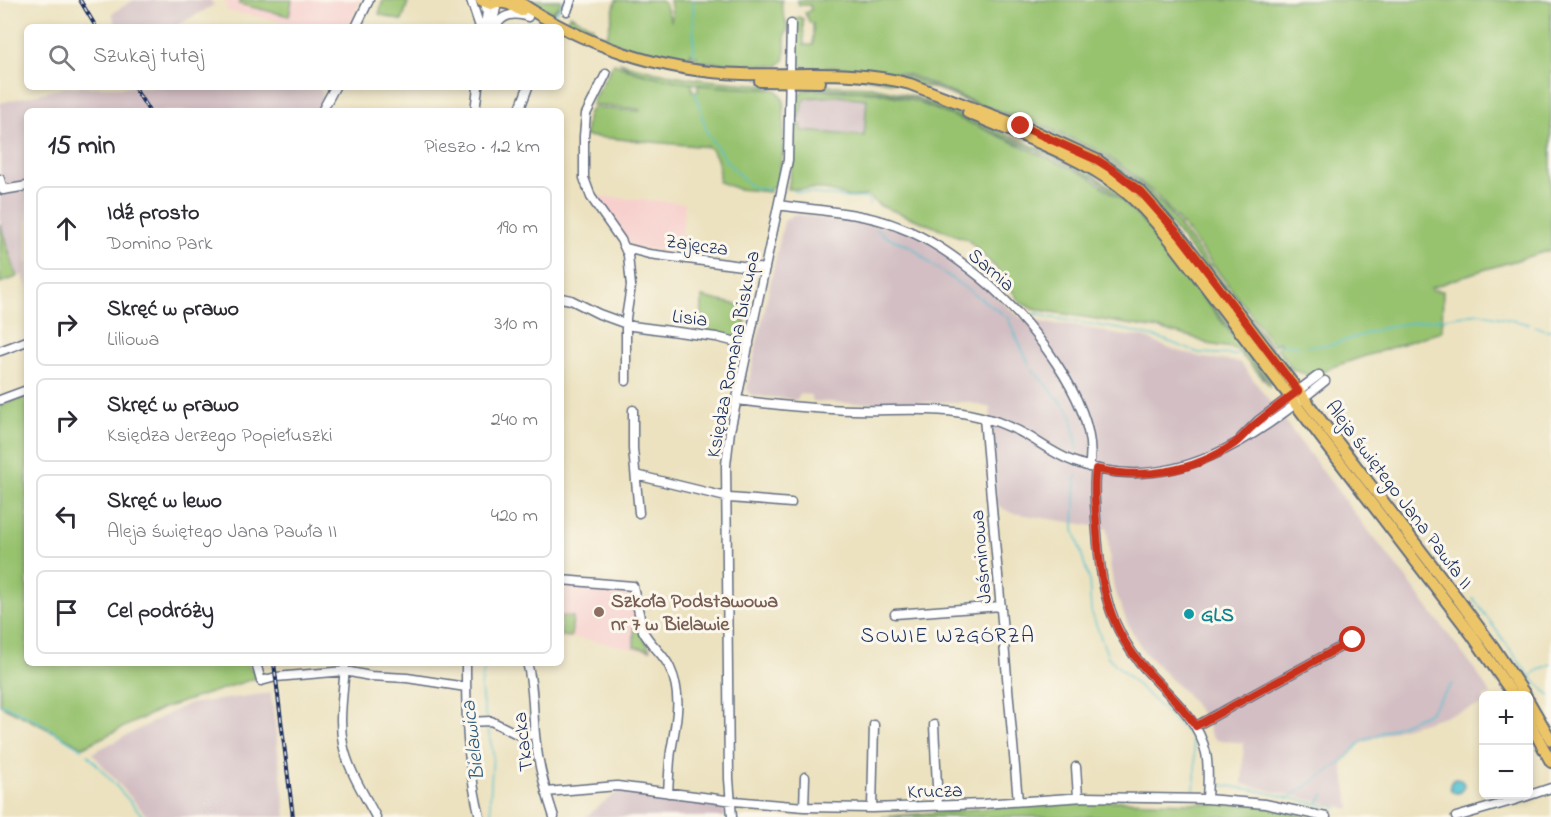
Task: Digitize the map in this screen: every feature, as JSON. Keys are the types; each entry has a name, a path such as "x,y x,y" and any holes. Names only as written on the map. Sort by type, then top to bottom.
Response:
{"main road":[{"name":"Aleja świętego Jana Pawła II","path":"516,0 547,23"},
{"path":"483,1 499,2"},
{"name":"Aleja świętego Jana Pawła II","path":"499,2 510,4 528,17 547,23"},
{"name":"Aleja świętego Jana Pawła II","path":"564,30 600,45 658,63 716,72 866,83 909,90 1064,155 1101,174 1130,195 1157,224 1482,632 1523,691"},
{"name":"Aleja świętego Jana Pawła II","path":"564,35 614,56 670,72 719,79 790,78"},
{"name":"Aleja świętego Jana Pawła II","path":"1297,397 1510,691"},
{"path":"1533,709 1551,740"},
{"path":"1533,729 1551,762"}],"street":[{"path":"357,24 369,0"},
{"path":"471,0 482,24"},
{"path":"567,11 571,0"},
{"path":"483,1 487,9 484,24"},
{"path":"495,24 499,2"},
{"path":"497,24 502,18 511,14 528,17"},
{"name":"Księdza Romana Biskupa","path":"732,817 729,800 726,457 789,152 791,24"},
{"path":"606,74 586,114 584,178 592,199 626,248 631,286 627,324 626,381"},
{"path":"324,108 332,90"},
{"path":"476,107 479,90"},
{"path":"520,108 527,90"},
{"path":"0,179 3,190 24,186"},
{"name":"Sarnia","path":"778,205 870,219 897,226 936,244 981,278 1021,318 1049,353 1068,382 1088,429 1100,567 1110,610 1131,651 1149,674 1182,707 1196,726 1206,754 1207,799"},
{"name":"Zajęcza","path":"626,248 649,254 765,269"},
{"name":"Lisia","path":"564,299 627,324 716,337 748,345"},
{"path":"0,351 24,342"},
{"path":"737,400 836,410 951,412 984,418 1010,427 1055,453 1093,468 1134,474 1167,471 1204,460 1236,443 1258,422 1322,378"},
{"path":"0,400 24,391"},
{"path":"633,410 639,513"},
{"name":"Jaśminowa","path":"984,418 1018,801"},
{"path":"636,475 725,497 791,504"},
{"path":"564,579 633,586 643,631 666,660 675,681 678,696 668,793"},
{"path":"895,614 1001,606"},
{"path":"1196,726 1353,640"},
{"path":"257,666 261,681 345,667 370,676 407,678 466,687"},
{"path":"466,666 466,722 470,771 480,817"},
{"name":"Tkacka","path":"528,666 533,686 535,735 546,792 554,817"},
{"path":"345,667 341,720 344,746 351,768 376,817"},
{"path":"466,722 491,721 516,734 535,735"},
{"path":"872,808 874,725"},
{"path":"934,725 938,806"},
{"path":"1076,767 1078,797"},
{"path":"804,807 806,777"},
{"name":"Krucza","path":"546,792 617,786 804,807 872,808 1078,797 1207,799 1265,804 1326,817"},
{"path":"1456,817 1551,788"}],"shaded area":[{"path":"134,0 210,0 214,5 179,24 115,24 112,13"},
{"path":"225,0 360,0 350,24 286,22 227,11"},
{"path":"54,90 321,90 326,108 24,108 24,278 23,275 17,277 0,224 0,103"},
{"path":"836,96 867,99 864,137 801,131 800,118 805,98"},
{"path":"596,196 685,203 680,254 638,248 630,244"},
{"path":"794,214 908,230 936,245 1021,318 1052,324 1075,325 1119,335 1144,337 1168,348 1203,358 1240,362 1475,670 1488,691 1479,691 1479,706 1393,731 1360,744 1342,763 1350,809 1242,784 1244,743 1217,740 1211,735 1206,721 1190,698 1144,652 1128,625 1114,589 1107,528 1012,513 997,505 990,408 967,402 846,403 813,401 811,395 801,394 796,400 751,395 747,389 784,221"},
{"name":"Szkoła Podstawowa nr 7 w Bielawie","path":"566,583 632,587 652,652 578,638 564,639"},
{"path":"271,693 286,817 148,817 92,753 188,704"},
{"path":"620,790 723,807 726,817 585,817"}],"green space":[{"path":"240,0 292,0 289,16 239,4"},
{"path":"383,0 408,2 402,21 379,14"},
{"path":"524,0 561,0 558,7 550,14 550,11 544,8 542,10"},
{"path":"616,0 659,0 665,4 671,20 670,0 782,0 787,27 785,59 778,66 697,61 697,56 691,56 691,53 686,60 623,46 565,22 570,15 593,27 593,32 607,36"},
{"path":"797,0 1551,0 1551,250 1431,288 1443,291 1442,331 1332,367 1324,372 1319,371 1312,376 1293,370 1277,348 1281,344 1279,342 1274,345 1184,227 1157,196 1131,173 1103,153 1044,126 979,104 910,75 870,68 804,67 796,59 794,19 799,17 803,19 804,45 813,45 813,23 810,23 805,13 811,10 810,5 799,5"},
{"path":"623,49 633,49 692,63 774,69 734,70 680,64"},
{"path":"619,62 676,76 774,85 774,87 740,88 694,84 649,74"},
{"path":"614,63 637,73 692,84 692,91 698,91 698,85 777,90 784,101 783,153 776,188 771,187 770,192 738,189 719,182 717,158 708,147 585,136 588,113 593,108 640,111 639,109 592,105"},
{"path":"807,69 869,70 909,77 1042,128 1105,157 1139,182 1166,209 1289,370 1139,185 1106,161 937,89"},
{"path":"807,85 872,87 913,96 970,118 1085,169 1126,197 1154,226 1274,382 1271,383 1151,227 1124,200 1095,178 1055,158 912,98 878,91 807,88"},
{"path":"803,90 876,92 911,100 968,122 1088,176 1123,201 1147,226 1240,345 1243,354 1247,354 1271,387 1236,349 1208,344 1192,337 1159,329 1033,309 1020,302 996,268 968,240 881,206 867,196 849,197 823,189 788,189 794,155 795,124 801,124 802,131 864,136 867,99 837,96 806,98 802,103 800,118 796,118 796,101"},
{"path":"0,224 17,277 0,283"},
{"path":"702,297 748,307 741,333 733,337 701,332"},
{"path":"24,397 24,666 249,666 254,670 256,678 161,709 83,747 0,705 0,406"},
{"path":"564,616 573,617 571,637 564,636"},
{"path":"634,626 642,633 650,650 634,647"},
{"path":"1086,800 1258,805 1310,817 882,817"}],"water":[{"path":"1457,779 1462,781 1464,786 1462,791 1457,793 1452,791 1450,786 1452,781"}],"waterway":[{"name":"Bielawica","path":"552,16 564,0"},
{"path":"693,0 694,55"},
{"name":"Bielawica","path":"515,108 521,90"},
{"path":"695,91 707,133 727,162 750,186 770,190"},
{"path":"793,191 865,198 869,201 869,205"},
{"path":"876,229 887,237 912,247 931,264 1010,319"},
{"path":"1034,315 1038,313 1047,317 1126,330 1159,338 1199,353 1237,355"},
{"path":"1307,346 1331,345 1390,326 1479,313 1529,324"},
{"path":"1008,319 1030,366"},
{"path":"1535,326 1551,330"},
{"path":"1278,344 1300,346"},
{"path":"1032,369 1071,413 1078,451"},
{"path":"1076,476 1074,529 1089,579 1091,611 1108,657 1190,735 1195,763 1194,791"},
{"path":"1473,598 1531,678 1551,696"},
{"path":"1531,677 1535,672 1551,664"},
{"name":"Bielawica","path":"486,666 481,690 486,718"},
{"path":"1216,784 1289,798 1343,761 1362,741 1429,713 1452,684"},
{"path":"0,703 34,719 82,749"},
{"name":"Bielawica","path":"487,726 493,752 490,801 492,817"},
{"path":"88,755 144,817"},
{"path":"1318,803 1324,794"},
{"path":"1290,798 1327,806 1332,805 1337,808"}],"railway":[{"path":"80,0 94,24"},
{"path":"136,90 147,108"},
{"path":"274,666 293,817"}],"place":[{"name":"Szkoła Podstawowa nr 7 w Bielawie","path":"599,612"},
{"name":"GLS","path":"1189,614"}],"district":[{"name":"SOWIE WZGÓRZA","path":"948,635"}],"route":[{"path":"1021,126 1097,160 1141,192 1181,237 1298,391 1258,422 1236,443 1198,462 1173,470 1146,474 1096,469 1094,484 1101,578 1110,610 1123,639 1149,674 1182,707 1196,726 1353,640"}]}
